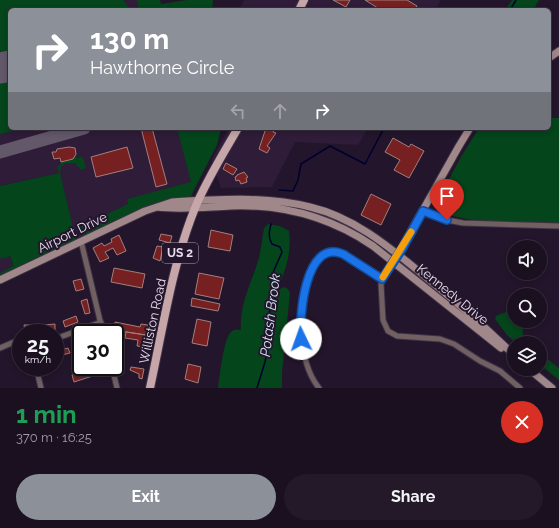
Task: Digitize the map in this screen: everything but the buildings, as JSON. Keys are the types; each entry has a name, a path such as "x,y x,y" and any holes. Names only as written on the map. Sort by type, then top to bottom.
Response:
{"main road":[{"name":"Williston Road","path":"150,388 180,253 196,205 237,130"},
{"path":"393,261 423,211 458,146 469,130"},
{"name":"Kennedy Drive","path":"196,205 258,200 312,207 343,219 374,236 398,254 474,317 507,348"},
{"path":"250,206 258,200"},
{"name":"Airport Drive","path":"0,280 155,207 172,202 196,205"},
{"name":"Kennedy Drive","path":"196,205 282,208 324,220 360,237 393,261 507,352"},
{"path":"537,376 552,388"}],"street":[{"path":"423,211 447,220 463,223 559,226"},
{"path":"64,336 100,322 81,241"},
{"path":"319,388 309,370 303,349 300,328 304,292 315,265 325,254 339,252 382,279"},
{"path":"393,261 382,279 380,292 383,320 386,327 392,334 401,337 440,339 454,344 480,361 500,370 520,388"},
{"path":"0,348 12,343"},
{"path":"38,376 41,388"},
{"path":"114,376 117,388"}],"shaded area":[{"path":"0,0 160,0 162,8 8,8 8,130 191,130 193,193 191,196 76,240 59,173 0,186"},
{"path":"244,0 441,0 436,8 240,8"},
{"path":"228,130 367,130 358,145 295,142 272,187 221,188 211,160"},
{"path":"0,219 13,268 0,276"}],"green space":[{"path":"0,0 123,0 129,8 8,8 8,54 0,56"},
{"path":"137,0 160,0 161,4 187,0 213,0 212,8 139,8"},
{"path":"512,0 539,0 534,8 506,8"},
{"path":"8,79 8,130 16,130 0,134 0,81"},
{"path":"551,118 559,118 559,223 512,223 481,221 451,216 437,211 436,203 462,155 478,130 551,130"},
{"path":"178,130 221,130 217,145 191,196 84,236 80,227 128,204 127,199 191,182"},
{"path":"76,154 77,158 83,157 86,168 81,170 75,163 66,163 61,167 60,173 76,240 25,264 22,264 22,266 0,276 0,273 13,266 10,256 1,259 0,257 0,186 59,173 57,166 61,165 61,162 73,159"},
{"path":"268,224 280,226 289,231 290,239 287,263 276,292 283,287 287,288 290,293 282,373 282,388 218,388 225,344 231,332 238,329 241,330 243,305 258,260 264,228"},
{"path":"507,312 507,328 523,328 523,336 508,336 495,319 496,316"},
{"path":"547,359 559,368 559,380 547,371"}],"waterway":[{"name":"Potash Brook","path":"511,8 516,0"},
{"name":"Potash Brook","path":"279,190 293,191 298,180 301,164 330,146 365,164 383,130"},
{"name":"Potash Brook","path":"257,388 267,352 272,275 282,252 280,247 272,244 270,239 269,234 271,224"}],"taxiway":[{"path":"0,152 77,130"}],"runway":[{"path":"0,68 8,66"}],"slow traffic":[{"path":"383,277 402,249 411,232"}],"route":[{"path":"301,339 300,320 304,292 309,277 315,265 322,256 328,252 339,252 382,279 402,249 423,211 447,220"}]}
